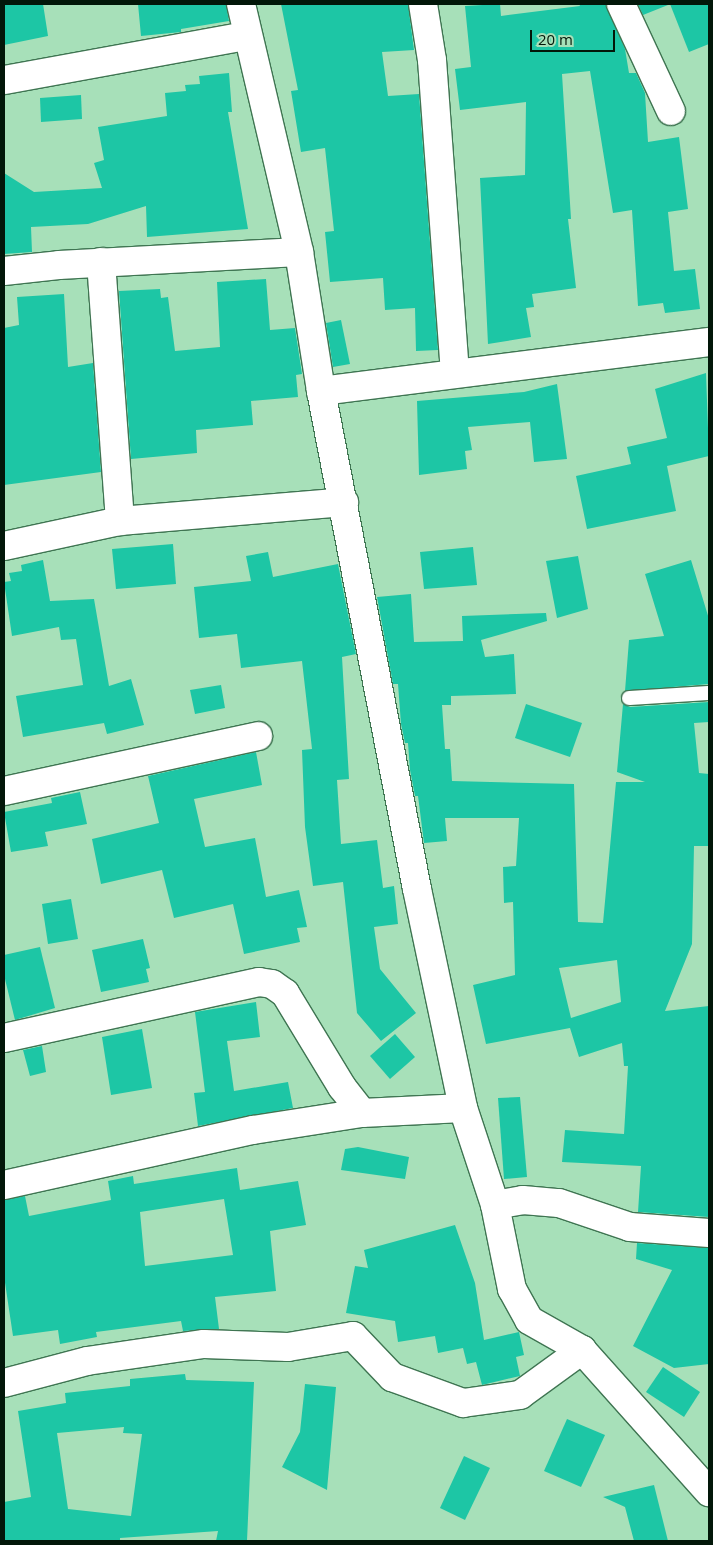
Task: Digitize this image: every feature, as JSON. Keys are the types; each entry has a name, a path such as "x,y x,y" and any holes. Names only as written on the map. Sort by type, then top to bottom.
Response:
{"street":[{"path":"241,4 299,252 321,390 417,889 463,1108 495,1205 512,1289 530,1320 582,1350 709,1492"},
{"path":"423,4 432,60 455,373"},
{"path":"621,4 670,111"},
{"path":"4,80 247,36"},
{"path":"4,271 101,262 299,252"},
{"path":"101,262 120,521"},
{"path":"321,390 709,342"},
{"path":"4,546 120,521 344,502"},
{"path":"4,791 258,736"},
{"path":"4,1038 259,982 272,984 285,993 342,1086 362,1113"},
{"path":"4,1185 253,1130 362,1113 463,1108"},
{"path":"495,1205 523,1200 559,1203 630,1227 709,1233"},
{"path":"4,1383 87,1361 204,1344 288,1347 353,1336 392,1377 463,1403 520,1395 582,1350"}],"lane":[{"path":"629,698 709,693"}],"building":[{"path":"4,4 43,4 48,36 4,45"},
{"path":"138,4 226,4 229,21 181,29 181,32 141,36"},
{"path":"281,4 408,4 414,50 382,52 388,96 419,94 438,350 416,351 415,308 385,310 383,278 330,282 325,232 334,231 325,148 301,152 291,91 298,90"},
{"path":"500,4 501,16 580,6 579,4 606,4 625,49 629,73 636,73 645,93 648,142 679,137 688,209 668,212 674,271 695,269 700,309 665,313 663,303 638,306 632,210 613,213 590,71 562,74 571,219 568,219 576,288 532,294 534,307 526,308 531,337 488,344 480,178 525,175 526,102 460,110 455,69 471,67 465,6"},
{"path":"638,4 668,4 668,5 643,15"},
{"path":"670,4 709,4 709,44 689,52"},
{"path":"229,73 232,112 228,112 248,229 147,237 146,206 88,224 31,227 32,252 4,254 4,173 34,192 102,188 94,163 104,160 98,127 167,116 165,93 186,91 185,85 200,84 199,76"},
{"path":"81,95 82,119 41,122 40,98"},
{"path":"266,279 270,330 295,328 302,374 296,375 298,397 251,401 253,425 196,430 197,453 131,459 119,291 160,289 161,298 168,297 175,351 220,347 217,282"},
{"path":"64,294 68,367 93,363 101,472 4,485 4,328 19,325 17,297"},
{"path":"341,320 350,364 333,367 326,323"},
{"path":"706,373 709,456 667,466 676,511 587,529 576,476 631,464 627,447 667,438 655,389"},
{"path":"557,384 567,459 534,462 530,422 468,427 472,450 465,451 467,469 419,475 417,401 524,392"},
{"path":"173,544 176,584 116,589 112,549"},
{"path":"473,547 477,585 424,589 420,552"},
{"path":"268,552 273,577 338,564 356,654 342,657 349,779 337,780 341,844 377,840 383,888 394,886 398,924 374,927 380,969 416,1013 381,1041 357,1013 343,882 313,886 305,827 302,750 312,749 302,661 241,668 237,634 199,638 194,587 251,581 246,556"},
{"path":"578,556 588,609 557,618 546,561"},
{"path":"43,560 50,601 94,599 109,686 131,679 144,725 107,734 104,723 23,737 16,696 83,685 76,639 61,640 59,627 12,636 4,582 11,581 9,573 22,571 21,565"},
{"path":"691,560 709,619 709,684 625,691 629,640 664,636 645,574"},
{"path":"411,594 414,642 463,641 462,616 546,613 547,621 481,640 485,657 514,654 516,694 451,696 451,705 442,705 445,749 450,749 452,781 574,784 578,922 603,923 616,782 645,782 617,772 623,704 630,707 709,702 709,722 694,723 699,773 709,774 709,846 694,846 692,944 665,1011 709,1006 709,1217 638,1212 641,1166 562,1162 565,1130 624,1134 628,1066 624,1066 622,1043 579,1057 570,1028 486,1044 473,985 515,975 513,902 504,903 503,867 516,866 519,818 445,818 447,841 424,843 418,796 415,796 410,770 408,743 405,743 401,724 398,684 393,684 377,597","holes":["617,960 621,1002 571,1018 559,968"]},
{"path":"221,685 225,708 195,714 190,690"},
{"path":"526,704 582,723 570,757 515,738"},
{"path":"256,752 262,785 194,799 205,847 255,838 266,897 299,890 307,927 297,928 300,942 244,954 233,904 174,918 162,870 101,884 92,839 159,823 148,776"},
{"path":"80,792 87,824 45,832 48,846 11,852 4,812 52,803 51,798"},
{"path":"71,899 78,939 48,944 42,904"},
{"path":"143,939 150,968 146,969 149,982 101,992 92,950"},
{"path":"40,947 55,1008 15,1020 4,975 4,955"},
{"path":"256,1002 260,1037 227,1041 234,1091 288,1082 293,1108 198,1126 194,1093 205,1092 195,1012"},
{"path":"142,1029 152,1088 111,1095 102,1037"},
{"path":"395,1034 415,1057 390,1079 370,1056"},
{"path":"42,1046 46,1072 30,1076 23,1050"},
{"path":"520,1097 527,1177 504,1179 498,1098"},
{"path":"358,1147 409,1157 405,1179 341,1170 345,1149"},
{"path":"237,1168 240,1190 298,1181 306,1225 270,1231 276,1291 215,1297 219,1329 183,1331 181,1321 96,1332 97,1337 60,1344 58,1330 13,1336 4,1276 4,1200 25,1196 29,1216 111,1200 108,1181 133,1176 134,1184","holes":["224,1199 233,1255 145,1266 140,1212"]},
{"path":"455,1225 475,1283 484,1340 519,1332 524,1355 516,1357 520,1376 482,1385 476,1362 467,1364 463,1348 438,1353 435,1336 398,1342 395,1321 346,1313 355,1266 368,1268 364,1250"},
{"path":"637,1243 709,1248 709,1364 674,1368 633,1346 672,1270 636,1259"},
{"path":"663,1367 700,1392 684,1417 646,1392"},
{"path":"185,1374 186,1380 254,1382 247,1541 216,1541 218,1531 120,1538 120,1541 4,1541 4,1502 31,1497 18,1411 66,1403 65,1393 130,1386 130,1379","holes":["124,1427 123,1433 142,1434 131,1516 68,1509 57,1433"]},
{"path":"305,1384 336,1387 327,1490 282,1467 300,1432"},
{"path":"567,1419 605,1435 581,1487 544,1471"},
{"path":"464,1456 490,1468 465,1520 440,1508"},
{"path":"654,1485 668,1541 634,1541 625,1507 603,1497"}]}
